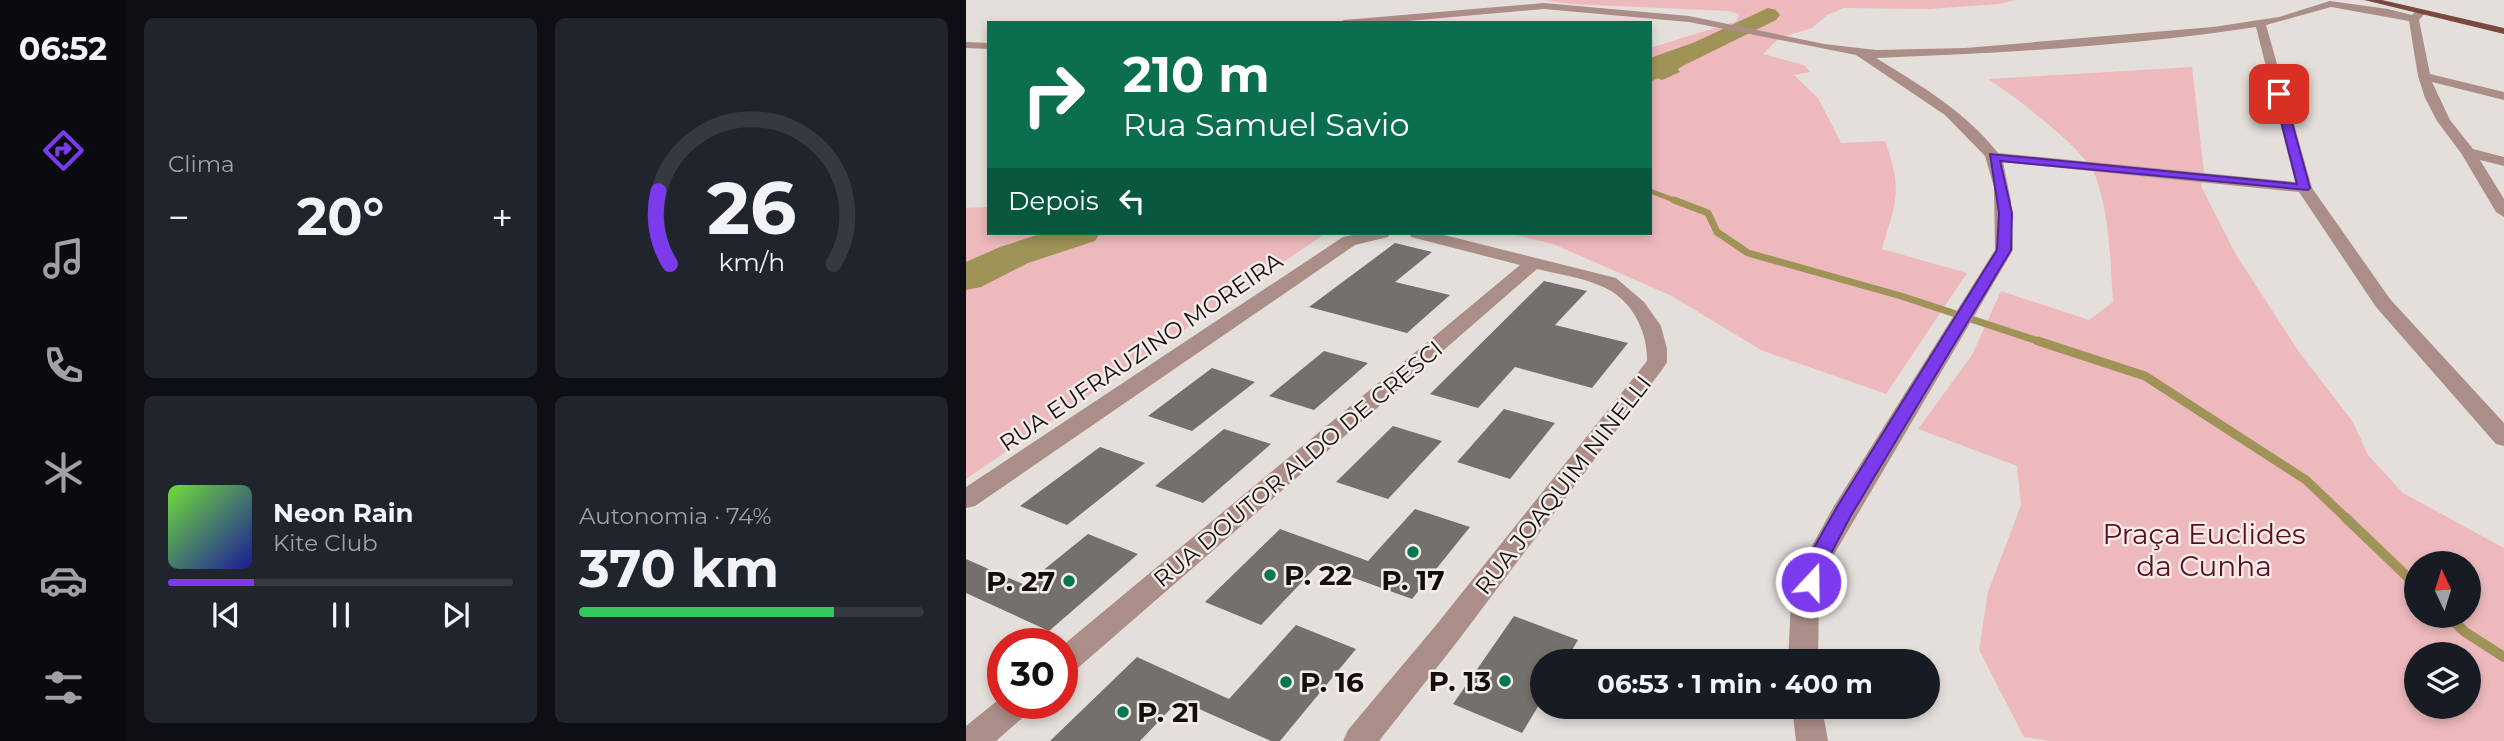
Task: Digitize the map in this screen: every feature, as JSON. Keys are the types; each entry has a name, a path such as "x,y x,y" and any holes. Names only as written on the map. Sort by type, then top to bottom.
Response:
{"main road":[{"path":"2369,0 2418,15 2504,31"},
{"path":"2404,0 2504,22"}],"street":[{"path":"1507,0 1731,26 1876,54 1965,51 2260,23 2310,12 2325,2 2418,15 2424,76 2444,121 2468,152 2504,212"},
{"path":"1368,21 1544,6"},
{"path":"2260,23 2304,188 2384,303 2504,438"},
{"path":"966,45 987,46"},
{"path":"1803,649 1805,601 1816,562 1843,513 2004,250 2006,213 1994,157 1942,108 1860,52"},
{"path":"2424,76 2504,96"},
{"path":"2468,152 2504,162"},
{"path":"1994,157 2304,188"},
{"name":"RUA EUFRAUZINO MOREIRA","path":"966,499 1349,241 1374,235"},
{"name":"RUA JOAQUIM NINELLI","path":"1359,741 1447,633 1657,362 1658,351 1650,321 1633,299 1609,282 1425,235"},
{"name":"RUA DOUTOR ALDO DE CRESCI","path":"1078,650 1533,263"},
{"path":"972,741 998,719"},
{"path":"1809,719 1812,741"}],"green space":[{"path":"1545,0 2016,0 1999,4 1929,9 1844,8 1827,15 1812,28 1779,38 1763,54 1804,65 1810,72 1794,75 1818,98 1841,143 1885,141 1894,172 1896,195 1882,249 1967,273 1886,394 1761,350 1672,296 1553,244 1516,235 1652,235 1652,47 1737,21 1739,14 1728,11 1570,4"},
{"name":"Praça Euclides da Cunha","path":"2192,67 2204,173 2201,186 2235,253 2299,352 2353,422 2368,455 2403,493 2504,548 2504,741 2051,741 2024,737 1979,650 1988,592 2021,505 2017,466 1918,429 1972,355 2001,291 2089,320 2113,302 2106,222 2095,175 2089,164 2064,138 1988,79"},
{"path":"987,207 987,235 1323,235 966,479 966,208"}],"shaded area":[{"path":"1721,30 1747,30 1683,60 1681,64 1684,65 1678,69 1680,72 1662,80 1652,76 1652,57 1721,33"}],"building":[{"path":"1395,243 1432,252 1395,282 1450,295 1407,333 1309,307"},
{"path":"1544,281 1587,291 1555,325 1628,343 1592,388 1515,367 1478,408 1430,394"},
{"path":"1324,351 1368,363 1314,410 1269,396"},
{"path":"1212,368 1255,382 1192,431 1148,416"},
{"path":"1504,409 1555,423 1510,479 1457,462"},
{"path":"1393,426 1442,441 1388,499 1336,482"},
{"path":"1224,429 1271,444 1203,503 1155,486"},
{"path":"1100,447 1145,463 1067,525 1020,506"},
{"path":"1415,509 1470,527 1412,599 1318,565 1261,625 1205,602 1280,529 1368,561"},
{"name":"P. 27","path":"1088,534 1138,554 1052,628 1042,628 966,593 966,559 1025,585"},
{"name":"P. 13","path":"1514,616 1578,640 1573,649 1530,649 1530,719 1522,733 1453,704"},
{"path":"1296,625 1356,649 1280,741 1271,741 1179,700 1140,741 1050,741 1073,719 1078,719 1078,714 1137,657 1229,699"}],"waterway":[{"path":"1652,73 1768,15"},
{"path":"1652,192 1679,202"},
{"path":"1674,200 1708,213 1717,232 1748,253 1901,296 2044,343"},
{"path":"966,278 1014,255 1075,235"},
{"path":"2038,341 2145,376 2306,480 2348,520"},
{"path":"2346,518 2404,574"},
{"path":"2461,628 2504,657"}],"place":[{"name":"P. 17","path":"1413,552"},
{"name":"P. 22","path":"1270,575"},
{"name":"P. 27","path":"1069,581"},
{"name":"P. 13","path":"1505,681"},
{"name":"P. 16","path":"1286,682"},
{"name":"P. 21","path":"1123,712"}],"route":[{"path":"1811,582 1816,562 1843,513 2004,250 2006,213 1994,157 2304,188 2279,94"}]}
